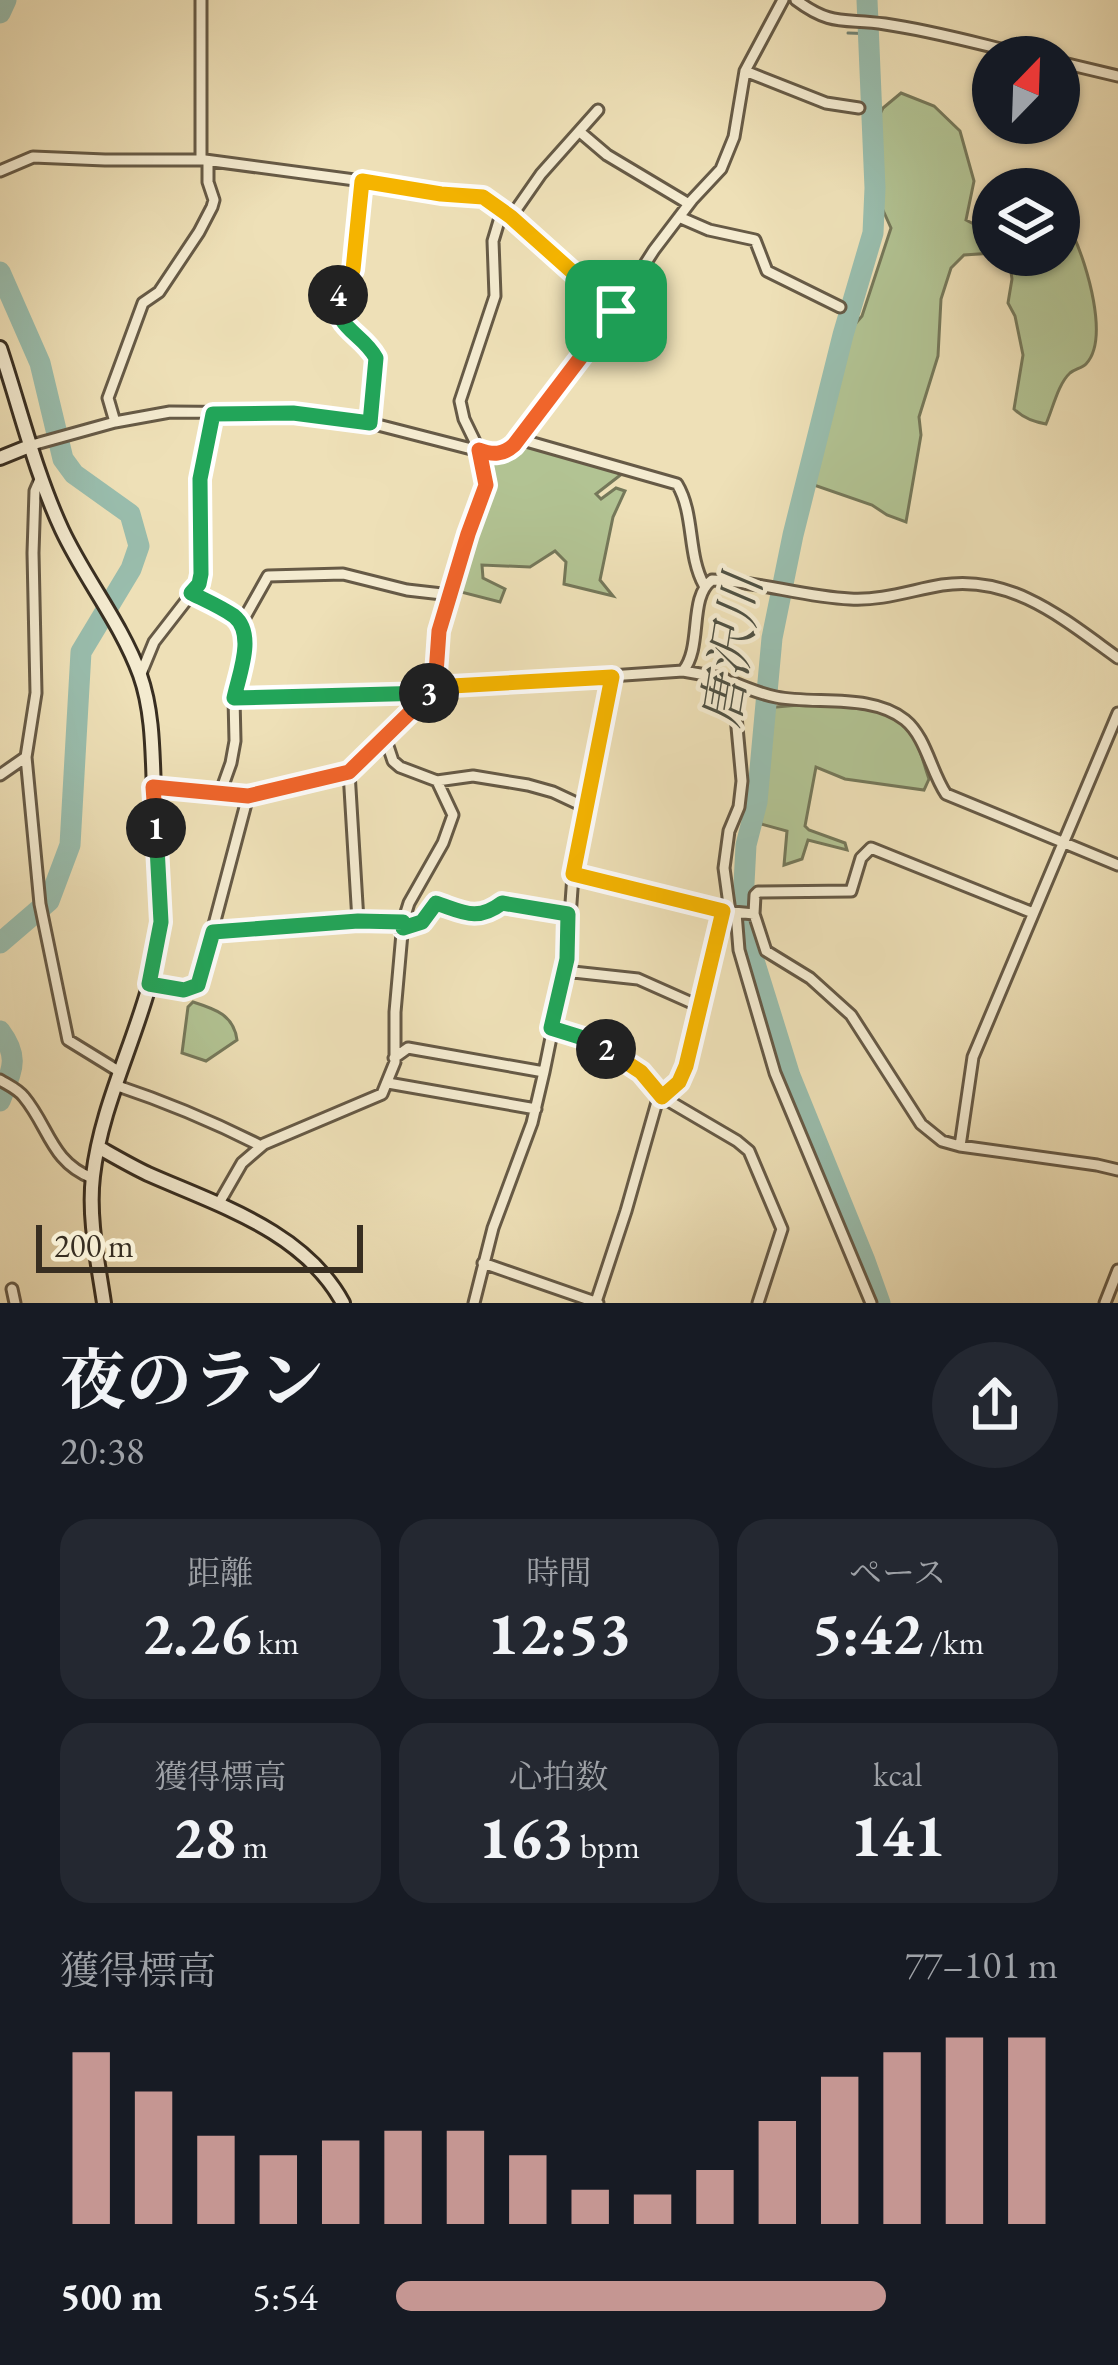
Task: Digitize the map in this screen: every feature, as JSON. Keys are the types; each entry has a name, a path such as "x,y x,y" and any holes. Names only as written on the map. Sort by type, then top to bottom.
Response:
{"main road":[{"path":"0,348 62,530 140,676 149,719 161,907 155,962 92,1178 104,1303"},
{"path":"0,458 32,445"},
{"path":"98,1147 249,1218 315,1264 343,1303"}],"street":[{"path":"115,422 109,398 143,303 159,292 200,232 214,200 205,161 201,0"},
{"path":"32,445 170,412 293,413 370,423 491,454 509,450 726,159 745,71 783,0"},
{"path":"796,0 824,19 876,23 972,44"},
{"path":"1080,67 1118,76"},
{"path":"745,71 826,103 859,108"},
{"path":"153,787 248,796 349,772 433,690 437,639 486,485 479,450 460,401 495,296 495,231 499,220 511,217 541,174 598,110"},
{"path":"580,132 607,155 689,204"},
{"path":"0,171 33,157 205,161 483,197 616,311"},
{"path":"362,181 353,270 340,284 336,310 376,358 370,423"},
{"path":"679,218 755,240 767,271 840,307"},
{"path":"140,676 154,642 199,584 200,479 213,414"},
{"path":"519,439 677,484 704,585 692,658 683,671"},
{"path":"41,477 35,491 33,553 36,693 26,757 40,904 68,1040 118,1078 261,1146"},
{"path":"241,624 268,576 343,574 451,595"},
{"path":"704,585 716,579 856,600 947,584 1005,589 1042,604 1118,658"},
{"path":"191,593 237,618 245,645 234,698 235,741 221,791"},
{"path":"234,698 433,690 683,671 775,697 862,704 905,720 946,794 1118,865"},
{"path":"474,1303 493,1228 536,1109 565,970 573,874 612,677"},
{"path":"732,682 742,781 724,868 731,912 775,1072 871,1303"},
{"path":"960,1147 973,1057 1118,713"},
{"path":"385,737 400,767 437,781 473,776 528,785 585,807"},
{"path":"0,775 26,757"},
{"path":"349,772 358,921"},
{"path":"219,1203 242,1163 261,1146 378,1098 388,1083 394,1058 403,925 453,815 437,781"},
{"path":"149,984 184,990 198,985 248,796"},
{"path":"1033,914 871,848 860,858 851,891 758,892 754,914 766,951 840,1003 921,1124 942,1141 1118,1170"},
{"path":"573,874 754,914"},
{"path":"213,932 358,921 403,925 422,922 436,903 473,915 488,914 502,903 568,914"},
{"path":"483,1263 597,1303 657,1102 683,1075 731,912"},
{"path":"565,970 638,979 701,1007"},
{"path":"551,1028 620,1056 662,1097 748,1151 782,1229 759,1300 777,1303"},
{"path":"394,1058 408,1048 544,1072"},
{"path":"0,1080 24,1096 65,1160 92,1178"},
{"path":"388,1083 536,1109"},
{"path":"1106,1303 1118,1270"},
{"path":"12,1289 15,1303"}],"green space":[{"path":"901,93 934,106 960,131 972,174 966,220 972,223 972,254 964,255 951,268 941,299 938,356 919,417 921,435 906,522 811,484 839,343 862,316 891,228 873,188 872,130 883,108"},
{"path":"1080,253 1089,282 1096,320 1093,352 1062,383 1046,424 1014,409 1023,355 1008,303 1012,279 1080,276"},
{"path":"527,445 623,473 596,494 601,499 616,488 625,491 613,517 600,580 613,596 564,584 566,562 555,551 530,567 482,565 483,578 505,589 500,602 457,591 488,488 486,459 508,458"},
{"path":"810,704 859,708 896,718 913,736 929,779 924,790 845,779 816,767 805,826 845,843 847,850 808,840 802,859 784,865 787,831 761,824 762,723 765,708"},
{"path":"193,1002 222,1014 232,1024 237,1040 206,1061 182,1053 188,1007"}],"waterway":[{"path":"0,13 6,0"},
{"name":"唐沢川","path":"867,0 873,233 793,535 772,638 743,903 753,957 790,1076 880,1303"},
{"path":"848,33 876,34"},
{"path":"0,272 40,363 63,459 74,474 130,514 139,546 131,569 81,652 70,845 49,901 0,943"},
{"path":"0,1031 12,1058 0,1101"}],"route":[{"path":"616,311 493,202 362,181 353,270 340,284 336,310 376,358 370,423 293,413 213,414 200,479 201,574 191,593 237,618 244,630 234,698 430,693 452,686 612,677 573,874 723,911 679,1082 662,1097 620,1056 551,1028 567,959 568,914 502,903 488,914 473,915 436,903 422,922 403,928 403,922 358,921 213,932 198,985 184,990 149,984 161,922 153,787 248,796 349,772 356,767 385,737 435,688 439,631 486,485 479,450 501,453 514,445 616,311"}]}
